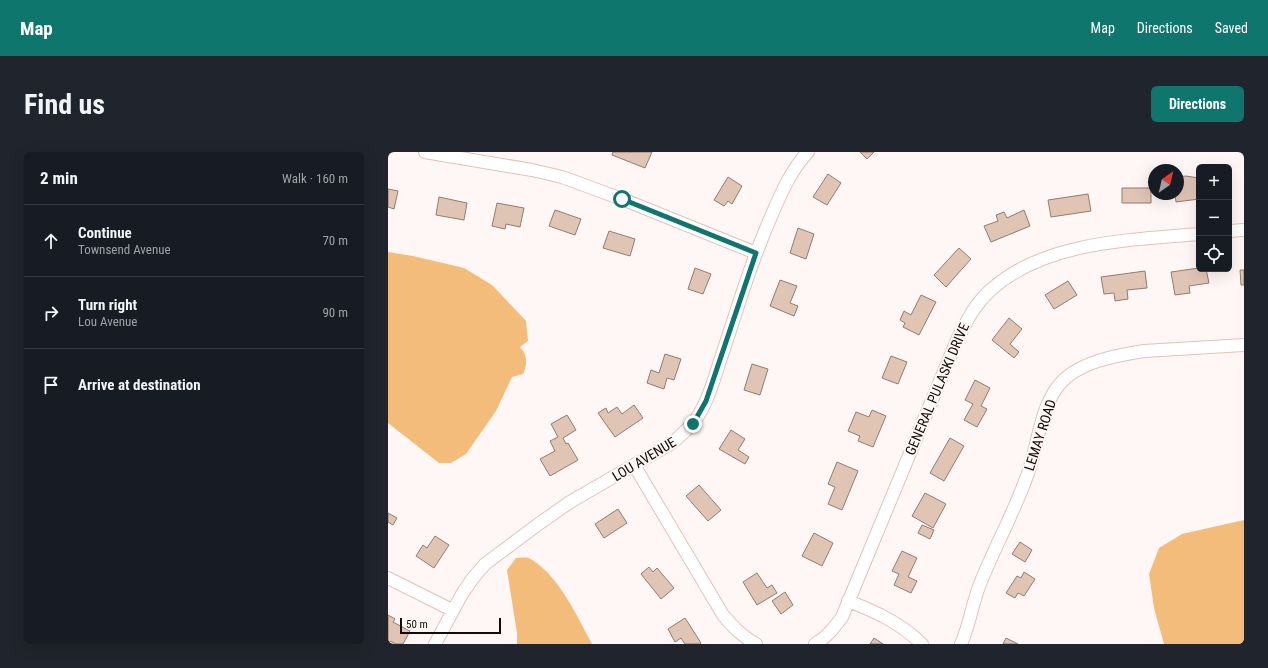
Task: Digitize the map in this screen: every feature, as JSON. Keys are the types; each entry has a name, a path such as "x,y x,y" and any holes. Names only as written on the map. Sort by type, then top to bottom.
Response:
{"street":[{"path":"425,152 532,170 562,177 622,199 756,253"},
{"name":"LOU AVENUE","path":"435,644 462,594 473,578 486,564 570,502 672,443 693,424 706,401 756,253 767,225 782,192 796,167 808,152"},
{"path":"1232,231 1244,230"},
{"name":"GENERAL PULASKI DRIVE","path":"815,644 833,630 842,616 957,340 971,312 992,288 1018,270 1062,253 1124,241 1196,234"},
{"name":"LEMAY ROAD","path":"960,644 967,631 980,584 1017,501 1028,472 1045,411 1059,384 1084,366 1129,353 1244,345"},
{"path":"634,465 723,615 745,638 756,644"},
{"path":"388,578 452,610"},
{"path":"848,601 886,617 912,634 922,644"}],"shaded area":[{"path":"388,252 413,256 464,268 492,285 526,321 528,341 520,347 526,359 526,367 523,374 512,377 496,411 466,454 451,463 439,463 388,423"},
{"path":"1244,520 1244,644 1164,644 1154,608 1149,574 1159,548 1182,534"},
{"path":"516,558 529,558 549,574 566,596 592,644 517,644 517,633 507,570"}],"building":[{"path":"613,152 652,152 645,168 612,155"},
{"path":"860,152 874,152 867,159"},
{"path":"828,174 841,183 827,205 813,197"},
{"path":"1184,176 1196,178 1196,199 1176,202 1176,200 1184,200"},
{"path":"728,177 742,186 732,204 728,201 724,206 714,200"},
{"path":"1122,188 1148,188 1148,200 1151,200 1151,203 1122,203"},
{"path":"388,189 398,191 394,209 388,207"},
{"path":"1088,194 1091,211 1051,217 1048,200"},
{"path":"439,197 467,203 464,220 436,215"},
{"path":"497,203 524,208 520,227 506,224 505,229 492,226"},
{"path":"555,210 581,219 575,235 549,226"},
{"path":"1024,210 1030,226 991,242 984,226 998,221 996,215 1004,212 1007,218"},
{"path":"798,228 814,234 806,259 790,253"},
{"path":"609,231 635,239 630,256 603,248"},
{"path":"959,248 971,259 946,287 934,275"},
{"path":"695,268 711,274 703,294 688,289"},
{"path":"1196,268 1196,272 1207,272 1209,283 1189,286 1190,293 1175,295 1171,272"},
{"path":"1240,270 1244,270 1244,285 1241,285"},
{"path":"1145,271 1147,288 1127,290 1128,299 1115,301 1114,293 1104,294 1101,277"},
{"path":"780,280 797,286 790,303 798,306 794,316 770,306"},
{"path":"1068,281 1077,295 1054,309 1045,295"},
{"path":"921,295 936,302 919,335 903,327 905,323 900,320 904,311 911,315"},
{"path":"1009,318 1022,329 1010,344 1019,352 1014,358 992,340"},
{"path":"665,354 681,359 674,380 667,378 664,389 647,383 651,370 659,373"},
{"path":"891,356 907,362 898,384 882,378"},
{"path":"752,364 768,369 760,395 744,390"},
{"path":"975,380 990,388 981,406 987,409 977,427 964,420 973,404 965,400"},
{"path":"634,405 643,418 615,437 598,413 606,408 608,413 617,407 622,414"},
{"path":"872,410 886,416 873,447 858,441 860,436 848,431 856,412 869,417"},
{"path":"567,415 576,430 563,438 566,444 568,443 578,460 550,476 540,459 555,451 550,441 558,437 551,424"},
{"path":"731,430 745,439 738,450 749,457 745,464 719,449"},
{"path":"950,438 964,446 944,481 930,473"},
{"path":"837,462 858,471 842,510 828,504 835,487 828,484"},
{"path":"699,485 721,510 708,521 686,496"},
{"path":"925,493 946,504 933,528 912,516"},
{"path":"618,509 627,523 604,538 595,524"},
{"path":"388,513 397,518 393,525 388,522"},
{"path":"922,525 934,530 930,539 918,533"},
{"path":"814,533 833,543 822,566 802,556"},
{"path":"435,536 449,545 434,568 416,556 423,545 427,548"},
{"path":"1020,542 1032,550 1025,562 1012,554"},
{"path":"902,551 917,558 908,577 917,581 911,593 894,585 899,574 892,571"},
{"path":"649,567 653,572 657,568 674,588 661,599 641,574"},
{"path":"1024,572 1035,579 1024,596 1018,593 1015,598 1006,593 1017,576 1021,578"},
{"path":"757,573 767,588 772,585 777,593 757,605 743,582"},
{"path":"785,592 793,605 781,614 772,601"},
{"path":"388,615 395,619 393,622 410,631 403,644 396,644 390,641 388,643"},
{"path":"685,618 701,643 700,644 685,644 681,638 675,642 668,629"},
{"path":"874,638 883,644 870,644"},
{"path":"1006,638 1018,644 1003,644"}],"route":[{"path":"622,199 756,253 706,401 693,424"}]}
